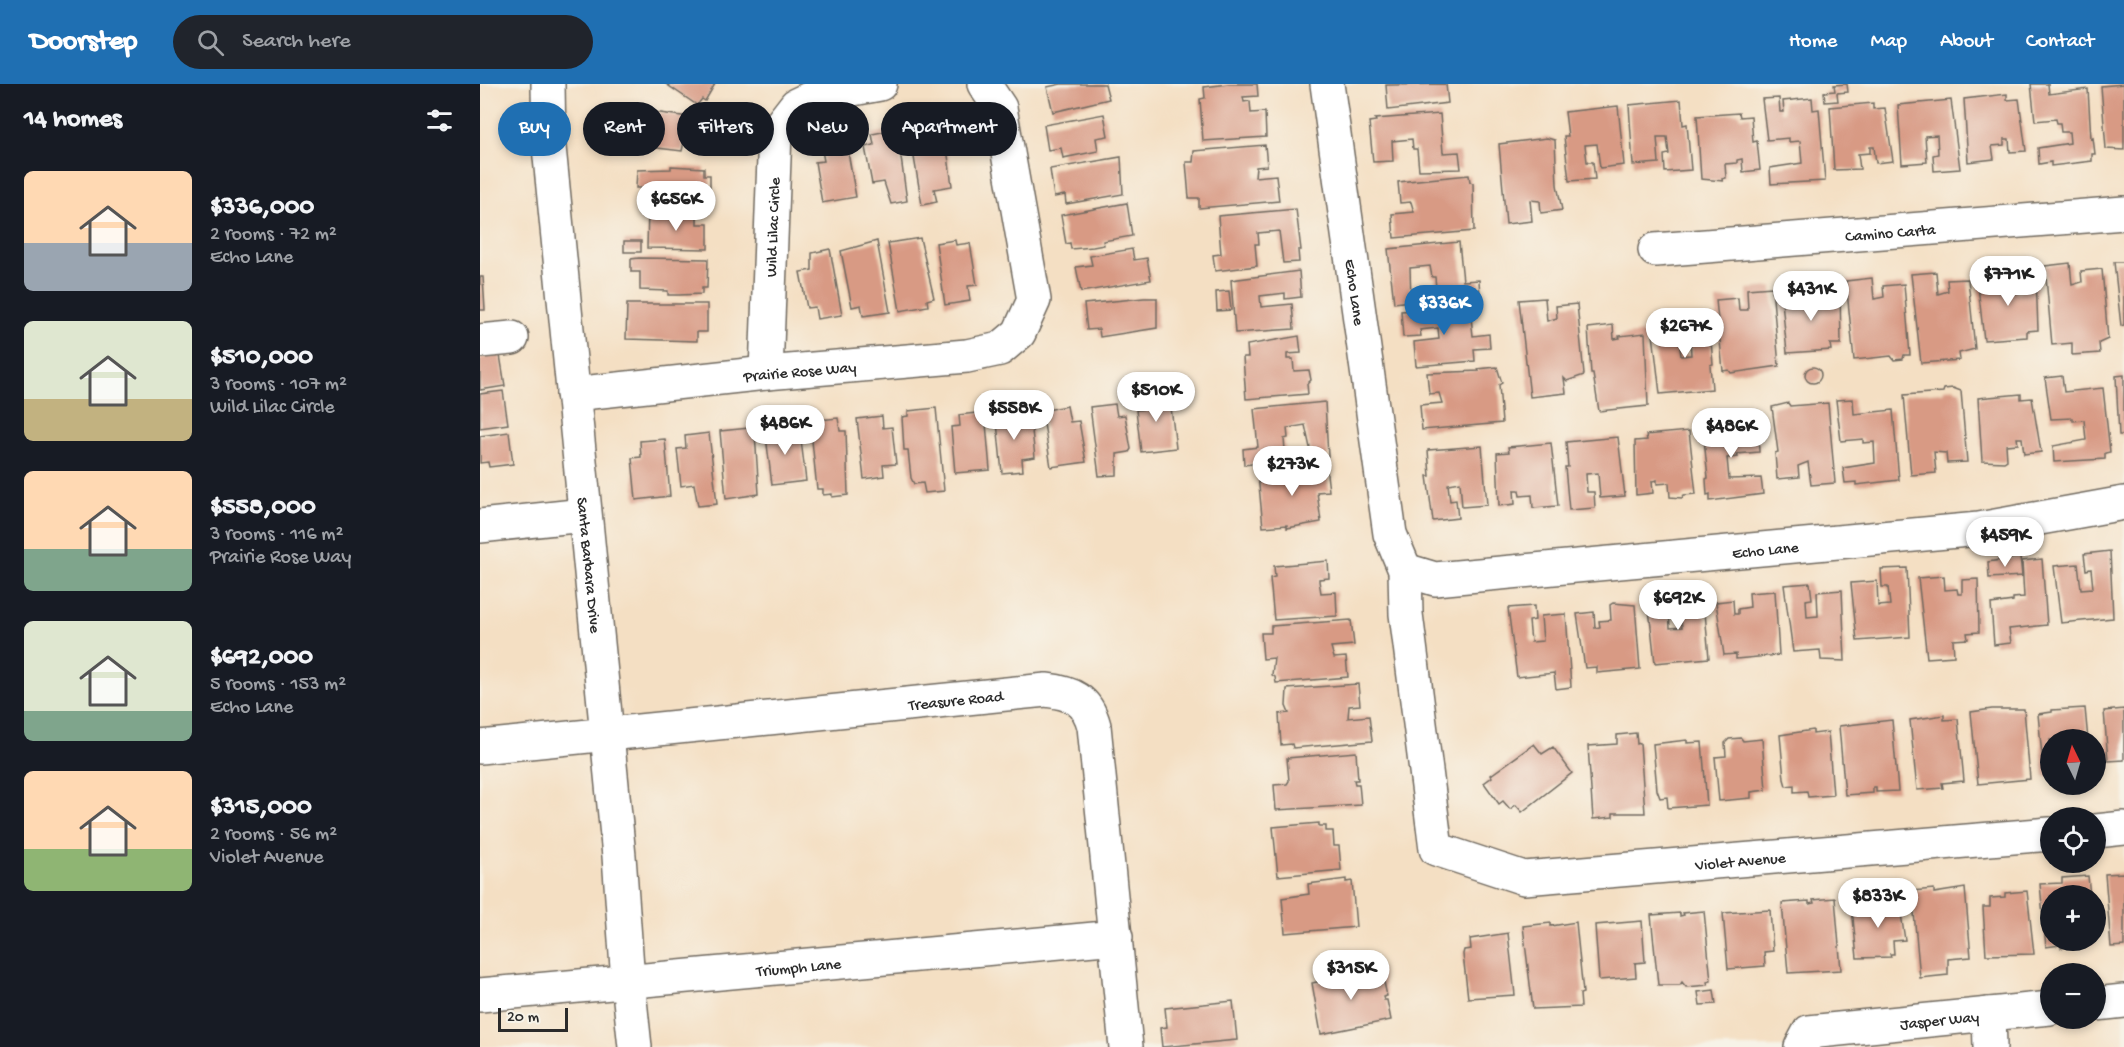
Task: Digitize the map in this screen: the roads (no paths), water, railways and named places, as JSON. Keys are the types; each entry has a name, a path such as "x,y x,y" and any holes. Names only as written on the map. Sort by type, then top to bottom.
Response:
{"street":[{"name":"Santa Barbara Drive","path":"548,84 549,147 606,735 620,856 628,981 635,1047"},
{"name":"Wild Lilac Circle","path":"766,373 775,132 796,105 815,96 880,84"},
{"name":"Prairie Rose Way","path":"573,394 766,373 967,356 1000,349 1019,333 1034,300 1000,108 984,84"},
{"name":"Echo Lane","path":"1327,84 1390,534 1405,570 1406,614 1436,849"},
{"name":"Camino Carta","path":"1655,250 2124,213"},
{"path":"480,341 512,338"},
{"name":"Echo Lane","path":"1405,570 1435,579 1979,529 2124,503"},
{"path":"480,526 584,515"},
{"name":"Treasure Road","path":"480,747 1046,690 1066,692 1083,701 1091,713 1094,726 1126,1047"},
{"path":"2106,830 2124,828"},
{"name":"Violet Avenue","path":"1436,849 1524,878 2040,835"},
{"name":"Triumph Lane","path":"480,995 1116,937"},
{"path":"2106,1003 2124,1001"},
{"name":"Jasper Way","path":"1802,1047 1809,1032 2040,1009"},
{"path":"1989,1014 1990,1047"}]}
